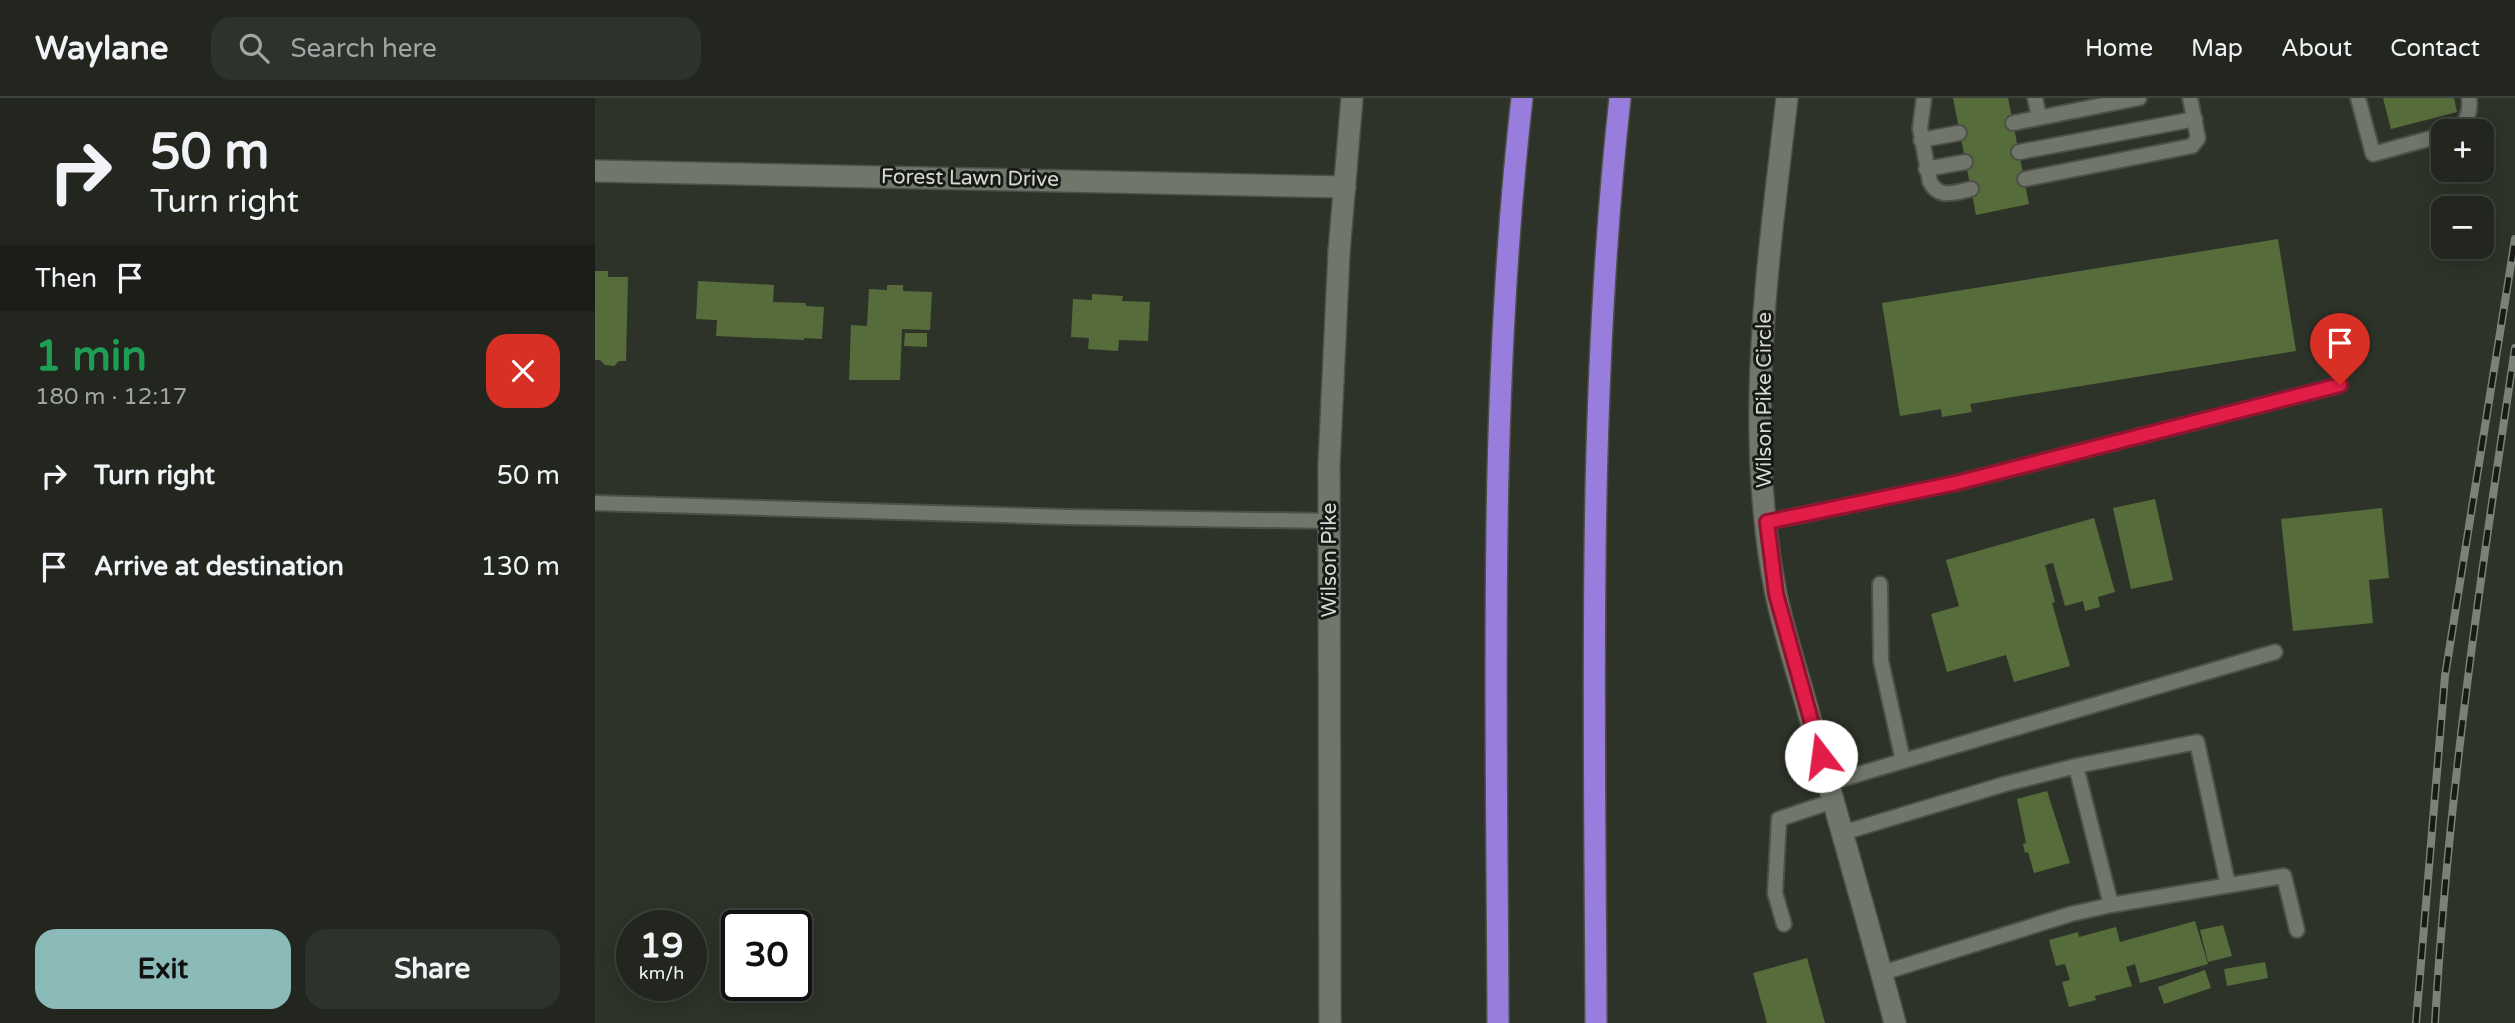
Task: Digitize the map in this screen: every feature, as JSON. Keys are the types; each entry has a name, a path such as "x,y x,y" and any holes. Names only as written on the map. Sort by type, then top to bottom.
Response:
{"highway":[{"path":"1498,1023 1497,557 1500,400 1508,241 1522,98"},
{"path":"1596,1023 1595,536 1598,378 1609,199 1620,98"}],"street":[{"name":"Wilson Pike","path":"1330,1023 1328,521 1335,315 1352,98"},
{"name":"Wilson Pike Circle","path":"1787,98 1761,344 1760,444 1767,522 1776,594 1895,1023"},
{"name":"Forest Lawn Drive","path":"595,170 1345,187"}],"lane":[{"path":"1924,98 1920,121 1921,140 1926,169 1934,190 1947,194 1971,189"},
{"path":"2035,98 2039,117"},
{"path":"2013,122 2139,98"},
{"path":"2025,179 2192,146 2198,138 2190,98"},
{"path":"2358,98 2373,154 2431,138"},
{"path":"2467,119 2469,98"},
{"path":"2019,152 2195,119"},
{"path":"1921,140 1959,133"},
{"path":"1926,169 1965,162"},
{"path":"1767,522 1956,483 2340,385"},
{"path":"595,503 1082,518 1328,521"},
{"path":"1880,584 1881,661 1903,761"},
{"path":"1784,924 1776,893 1779,819 1831,792 1903,761 2275,652"},
{"path":"1842,833 2005,784 2077,766 2197,742 2228,885"},
{"path":"2077,766 2111,905"},
{"path":"1882,973 2071,914 2284,876 2297,930"}],"building":[{"path":"1953,98 2008,98 2029,204 1976,215"},
{"path":"2383,98 2454,98 2457,112 2391,129"},
{"path":"2278,239 2296,351 1970,404 1972,412 1942,417 1941,409 1900,416 1882,303"},
{"path":"595,271 608,271 608,277 628,277 626,361 619,361 614,366 595,360"},
{"path":"698,281 774,285 773,302 806,303 806,306 824,307 822,339 716,336 717,320 696,319"},
{"path":"887,285 903,285 903,291 932,292 930,330 902,329 900,380 849,380 851,325 867,326 869,289 887,290"},
{"path":"1092,294 1123,296 1122,301 1150,302 1148,341 1119,340 1118,351 1088,349 1089,338 1071,337 1073,299 1092,300"},
{"path":"905,333 927,333 927,347 904,346"},
{"path":"2155,499 2173,580 2131,589 2113,508"},
{"path":"2382,508 2389,578 2369,580 2373,623 2293,631 2281,519"},
{"path":"2094,518 2115,592 2098,597 2100,607 2085,611 2083,601 2065,606 2053,563 2045,565 2055,602 2052,603 2070,666 2014,682 2006,655 1947,672 1931,614 1959,606 1946,560"},
{"path":"2047,791 2070,863 2034,873 2028,852 2025,853 2023,844 2026,843 2017,799"},
{"path":"2195,921 2208,964 2140,983 2135,964 2126,967 2132,986 2095,996 2096,1000 2069,1007 2062,982 2070,980 2065,964 2056,966 2049,940 2078,932 2079,937 2116,927 2120,942"},
{"path":"2223,925 2232,956 2208,962 2200,930"},
{"path":"1807,958 1825,1023 1767,1023 1753,973"},
{"path":"2265,962 2268,978 2227,986 2224,969"},
{"path":"2205,970 2211,988 2164,1004 2158,987"}],"railway":[{"path":"2416,1023 2445,676 2515,239"},
{"path":"2435,1023 2457,769 2478,600 2515,348"}],"route":[{"path":"1821,756 1776,594 1767,522 1956,483 2340,385"}]}
